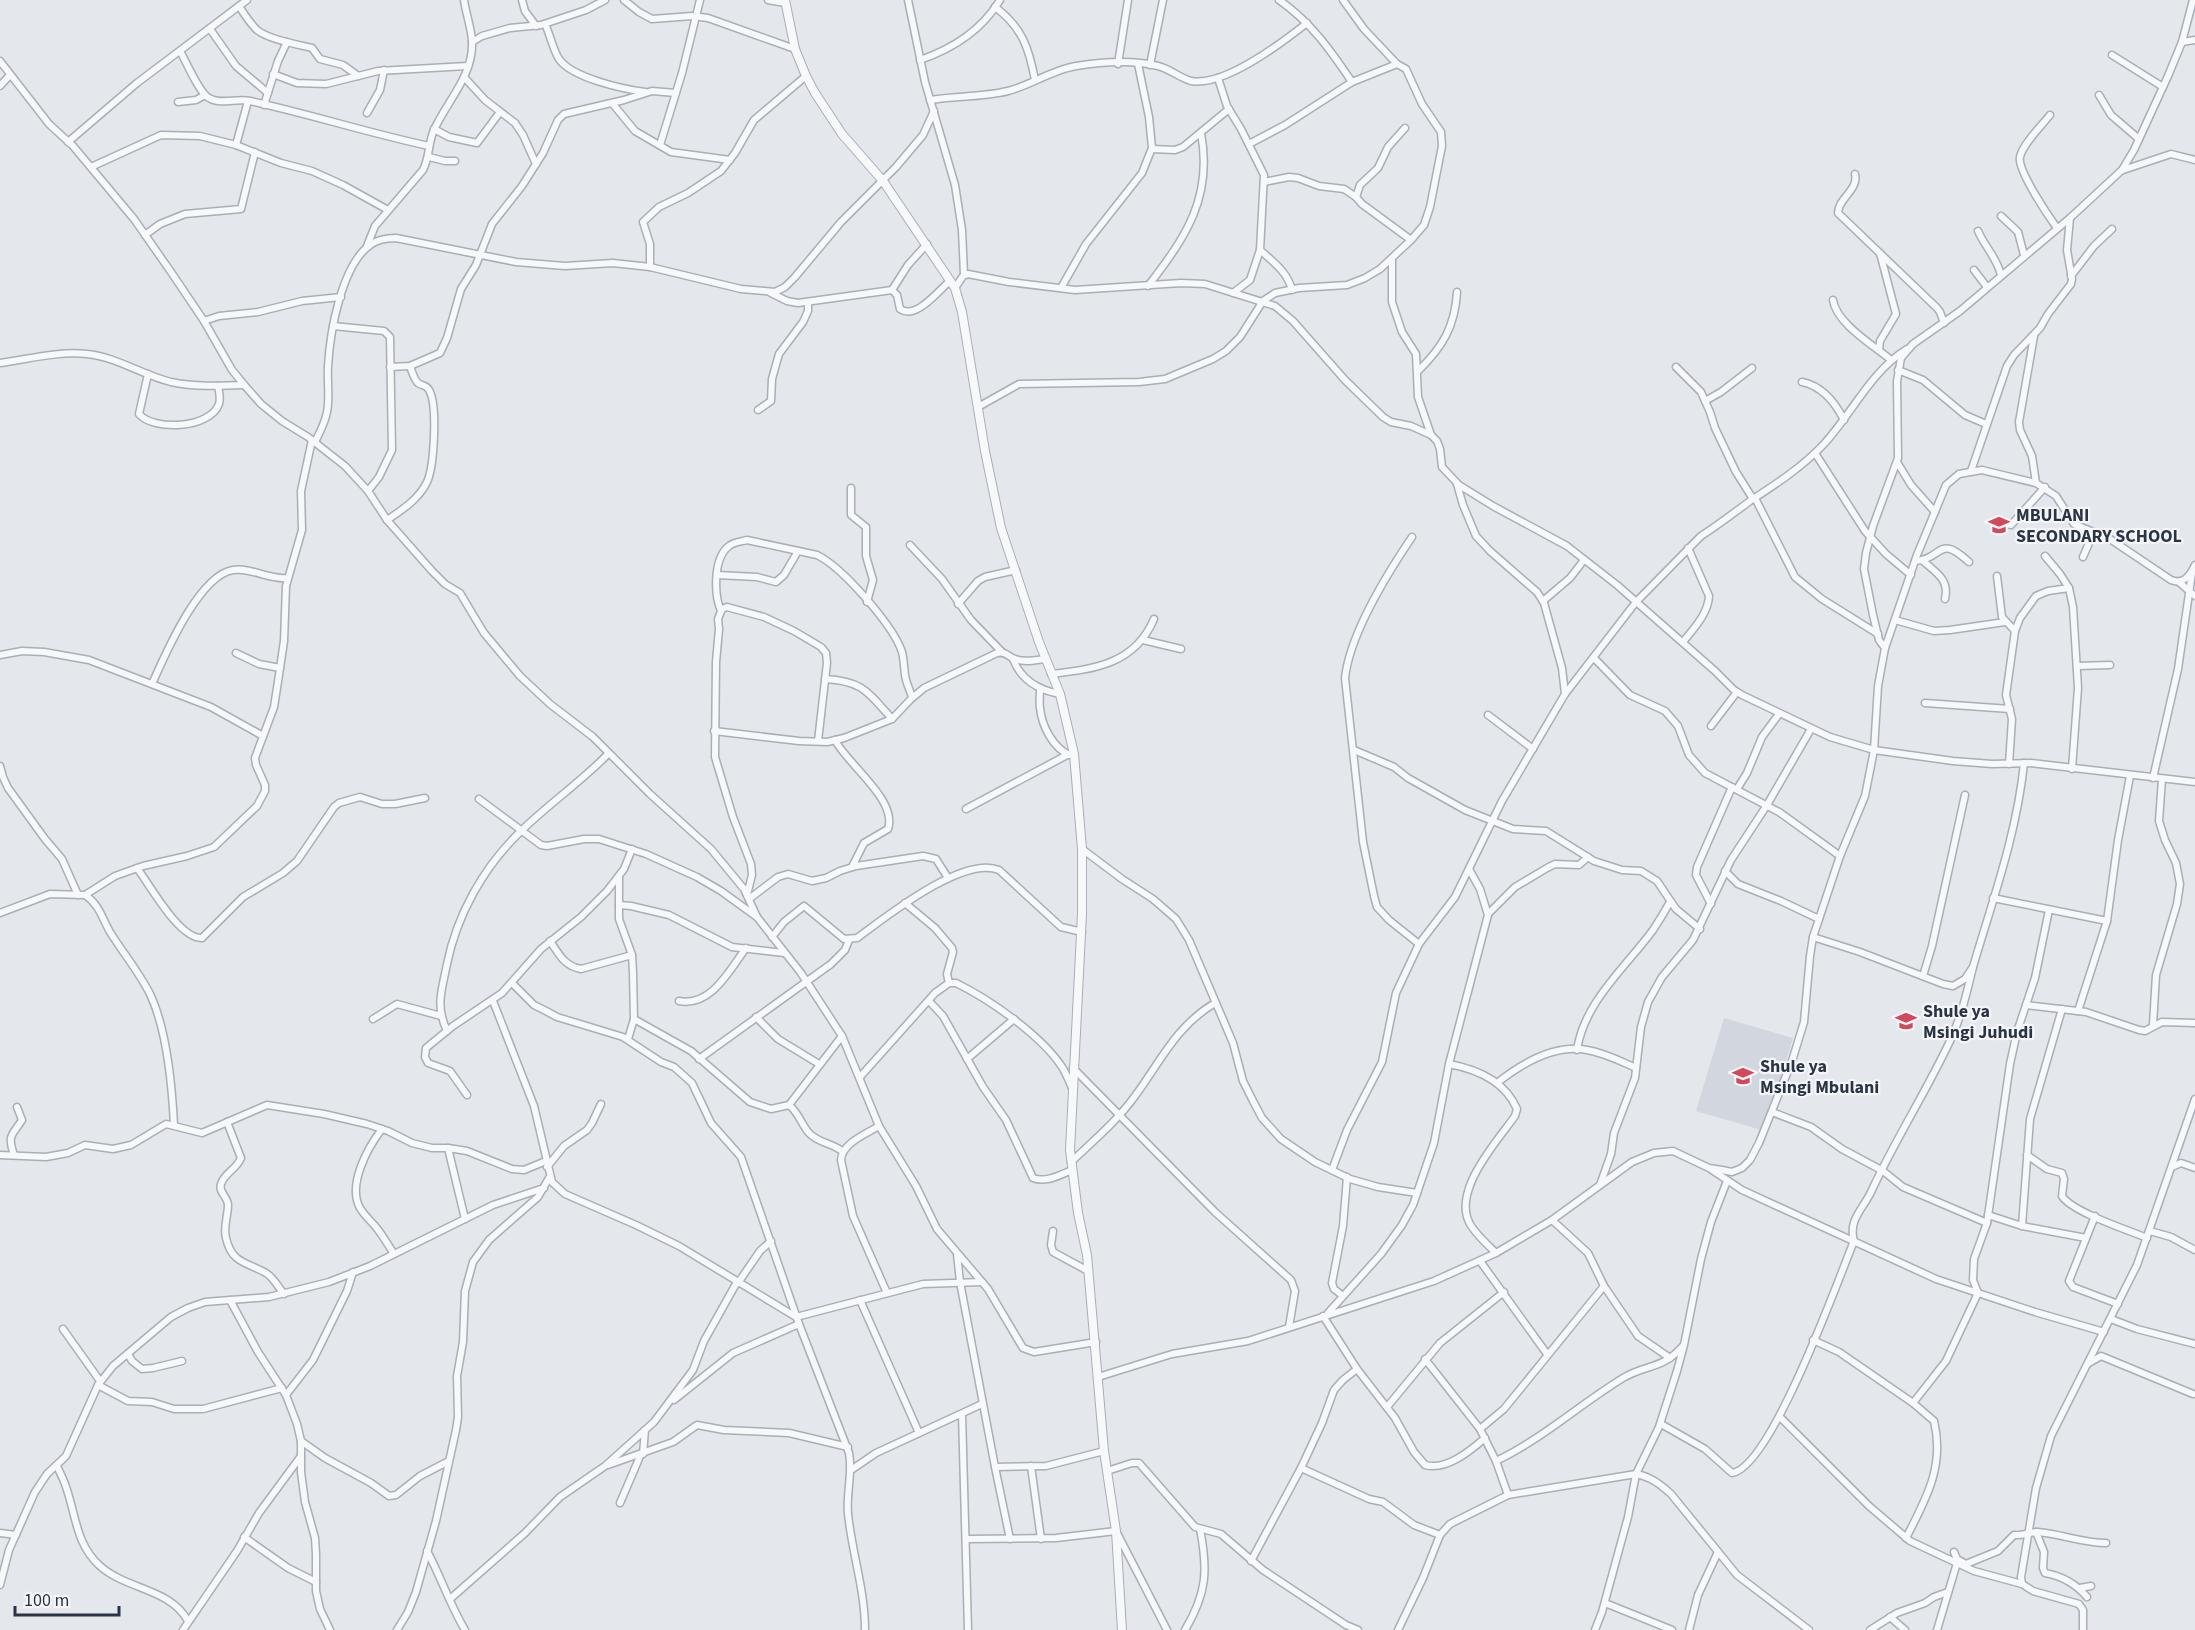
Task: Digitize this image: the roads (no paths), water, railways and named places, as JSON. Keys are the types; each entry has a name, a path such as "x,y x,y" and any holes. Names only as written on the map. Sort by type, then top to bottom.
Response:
{"street":[{"path":"68,142 137,83 246,0"},
{"path":"82,895 115,876 137,868 214,847 257,806 265,790 255,758 274,707 280,668 287,578 302,530 301,491 313,441 323,428 327,411 328,370 333,326 351,270 366,248 375,226 417,179 429,157 429,146 434,129 464,77 472,42 464,0"},
{"path":"522,0 525,11 536,26"},
{"path":"472,42 482,36 510,28 545,24 586,10 605,0"},
{"path":"624,0 652,19 697,17 722,22 795,50"},
{"path":"660,145 700,0"},
{"path":"768,0 785,1 795,50 806,76 842,134 883,181 955,288 962,312 1001,528 1045,659 1060,694 1082,849 1082,932 1072,1088 1072,1166 1096,1342 1104,1451 1116,1531 1122,1630"},
{"path":"908,0 920,60 948,156 959,207 964,274 955,288"},
{"path":"920,60 957,44 973,31 1000,0"},
{"path":"1118,64 1128,0"},
{"path":"1149,65 1163,0"},
{"path":"1280,0 1289,3 1324,40 1352,82"},
{"path":"978,407 1019,384 1139,382 1165,379 1214,359 1226,351 1240,337 1263,301 1275,294 1292,290 1347,285 1365,278 1412,240 1424,225 1430,207 1443,146 1442,135 1422,104 1406,69 1396,64 1364,29 1342,0"},
{"path":"1332,1170 1347,1130 1382,1062 1396,993 1419,944 1455,897 1493,821 1565,694 1636,602 1688,548 1701,536 1793,472 1815,453 1891,360 1944,323 2070,218 2122,170 2139,140 2182,42 2193,0"},
{"path":"239,6 259,32 297,46 312,48 321,59 344,65 358,76"},
{"path":"995,7 1007,17 1026,42 1035,80"},
{"path":"930,100 1007,91 1076,66 1138,64 1166,68 1194,81 1218,78 1238,70 1291,36 1307,22"},
{"path":"545,24 562,63 602,83 647,92 676,93"},
{"path":"210,29 236,66 268,93"},
{"path":"2182,42 2195,40"},
{"path":"264,105 273,74 287,42"},
{"path":"180,51 205,95 218,101 248,101 373,134 429,146"},
{"path":"2112,55 2163,87"},
{"path":"0,61 50,124 91,167 144,235 204,321 232,370 244,385 261,404 282,421 345,466 368,491 387,520 432,571 445,584 460,592 483,633 520,676 550,704 592,736 650,794 701,838 748,897 758,917 806,980 842,1036 879,1126 916,1186 937,1229 982,1282 1020,1345 1035,1352 1096,1342"},
{"path":"1061,288 1086,244 1142,173 1152,149 1149,117 1138,64"},
{"path":"1249,144 1285,125 1352,82 1396,64"},
{"path":"273,74 293,82 319,84 384,70 467,66"},
{"path":"367,113 380,90 384,70"},
{"path":"0,86 10,75"},
{"path":"650,267 650,244 643,222 645,218 667,202 721,171 754,120 806,76"},
{"path":"464,77 486,100 515,123 536,164"},
{"path":"1218,78 1229,109 1262,170 1264,182 1260,250 1250,280 1233,293"},
{"path":"390,367 410,366 436,355 443,348 458,299 480,255 492,224 536,164 558,120 564,114 647,92"},
{"path":"178,102 196,100 205,95"},
{"path":"2099,95 2111,115 2139,140"},
{"path":"236,145 248,101"},
{"path":"612,102 635,131 675,153 730,160"},
{"path":"1152,149 1175,150 1183,147 1229,109"},
{"path":"769,292 785,287 841,222 883,181 923,135 934,111"},
{"path":"434,129 449,137 475,144 480,142 500,112"},
{"path":"2050,115 2029,141 2020,157 2021,167 2043,210 2057,228"},
{"path":"1356,197 1360,185 1378,168 1388,147 1405,128"},
{"path":"1148,286 1162,268 1198,205 1205,171 1201,133"},
{"path":"91,167 161,135 200,136 236,145 326,177 388,210"},
{"path":"144,235 160,224 185,214 242,209 255,152"},
{"path":"2122,170 2171,154 2195,160"},
{"path":"429,157 455,161"},
{"path":"1855,174 1855,184 1837,209 1941,312 1944,323"},
{"path":"1264,182 1289,177 1319,186 1344,189 1412,240"},
{"path":"2001,216 2018,232 2024,255"},
{"path":"2070,218 2067,250 2072,276"},
{"path":"1971,471 2007,366 2014,355 2034,336 2094,246 2112,229"},
{"path":"1978,231 1985,246 1998,263 2001,275"},
{"path":"366,248 380,240 396,238 516,262 565,266 613,263 650,267 713,284 769,292 787,301 808,303 892,290 908,265 927,244"},
{"path":"1260,250 1279,266 1289,280 1292,290"},
{"path":"1879,350 1880,341 1896,314 1880,253"},
{"path":"1392,258 1390,289 1393,307 1402,332 1416,354 1418,397 1431,435"},
{"path":"1974,270 1987,287"},
{"path":"964,274 1075,290 1181,283 1204,284 1275,306 1293,321 1345,380 1383,417 1391,422 1411,426 1431,435 1437,441 1440,449 1442,467 1457,483 1493,506 1567,546 1617,585 1737,692 1811,729 1874,750 1992,764 2024,763 2195,782"},
{"path":"892,290 897,295 900,309 909,313 916,310 950,281"},
{"path":"1418,371 1442,345 1453,320 1457,292"},
{"path":"204,321 219,316 258,312 302,301 341,297"},
{"path":"1833,300 1841,319 1891,360"},
{"path":"758,410 771,401 772,379 779,354 803,322 808,311 808,303"},
{"path":"333,326 387,332 390,337 392,450 379,477 368,491"},
{"path":"2034,336 2019,422 2020,430 2032,456 2036,483"},
{"path":"1885,648 1878,634 1864,569 1870,537 1897,462 1898,370 1901,358 1907,349"},
{"path":"0,363 53,355 81,354 115,360 170,381 218,386 244,385"},
{"path":"387,520 410,504 422,489 427,482 431,463 433,404 431,393 428,387 416,381 410,366"},
{"path":"1676,367 1701,392 1715,428 1737,472 1754,499 1795,577 1822,599 1878,634"},
{"path":"1705,401 1721,392 1752,368"},
{"path":"1898,370 1923,380 1965,415 1986,424"},
{"path":"148,374 139,414 148,420 172,425 195,424 214,412 220,398 218,386"},
{"path":"1802,382 1824,393 1844,420"},
{"path":"1815,453 1870,537 1911,575"},
{"path":"1897,462 1911,485 1935,512"},
{"path":"1098,1377 1172,1354 1248,1341 1434,1281 1496,1253 1552,1220 1632,1162 1654,1153 1673,1151 1709,1167 1732,1172 1742,1168 1754,1152 1772,1112 1804,1022 1809,956 1813,937 1840,856 1865,796 1874,750 1878,686 1885,648 1946,485 1959,474 1982,470 2036,483 2056,496 2089,543 2089,548 2083,557"},
{"path":"1457,483 1476,536 1490,552 1537,592 1543,601 1562,668 1565,694"},
{"path":"851,488 851,515 866,527 866,556 873,580 867,602"},
{"path":"2004,524 2011,525 2044,488"},
{"path":"2076,526 2110,538 2171,580 2180,582 2192,594"},
{"path":"1412,537 1374,600 1360,630 1347,665 1345,678 1363,842 1377,908 1419,944"},
{"path":"748,897 752,875 751,864 718,773 715,757 716,662 718,619 721,611 716,587 723,553 727,547 747,540 827,560 850,581 883,620 898,644 903,658 905,678 912,697"},
{"path":"910,545 942,579 958,604 1002,652 1013,659 1023,661 1045,659"},
{"path":"1683,642 1701,619 1709,596 1688,548"},
{"path":"1919,560 1941,548 1948,548 1954,549 1969,562"},
{"path":"717,575 757,577 776,582 784,575 798,551"},
{"path":"2044,556 2069,588 2073,607 2078,688 2072,769"},
{"path":"1543,601 1570,578 1584,560"},
{"path":"1919,560 1944,579 1947,591 1945,599"},
{"path":"2153,778 2178,669 2195,565"},
{"path":"152,684 187,613 213,579 232,570 245,570 272,578 287,578"},
{"path":"958,604 978,581 1016,570"},
{"path":"2180,582 2192,573"},
{"path":"1997,576 2000,607 2005,622 2015,631"},
{"path":"2009,764 2013,730 2006,685 2015,631 2020,618 2036,596 2048,591 2069,588"},
{"path":"721,611 727,607 764,617 821,647 826,652 818,741"},
{"path":"1051,674 1088,669 1118,659 1133,650 1143,640 1154,619"},
{"path":"1895,620 1931,630 1945,631 2005,622"},
{"path":"1143,640 1181,649"},
{"path":"0,655 22,651 56,654 96,662 211,706 263,736"},
{"path":"714,730 818,741 844,738 892,719 912,697 924,688 960,669 1002,652"},
{"path":"236,653 259,664 280,668"},
{"path":"1594,658 1630,695 1661,707 1665,711 1678,726 1689,756 1697,766 1719,782 1767,805 1840,856"},
{"path":"1013,659 1026,679 1040,689 1060,694"},
{"path":"2077,666 2110,664"},
{"path":"825,679 843,680 860,686 892,719"},
{"path":"1040,689 1040,709 1049,737 1070,755"},
{"path":"1711,726 1737,692"},
{"path":"1925,703 2010,709"},
{"path":"1711,904 1700,885 1696,867 1735,788 1747,773 1762,737 1779,714"},
{"path":"1488,715 1533,749"},
{"path":"1600,1185 1611,1154 1614,1133 1630,1093 1636,1068 1641,1027 1648,1002 1662,977 1700,929 1725,871 1811,729"},
{"path":"836,740 843,753 872,784 889,821 888,830 864,843 852,867"},
{"path":"1354,750 1394,767 1465,810 1513,829 1546,831 1602,864 1622,870 1641,871 1657,881 1682,916 1700,929"},
{"path":"447,1031 441,1016 440,990 458,924 481,880 521,831 584,778 608,754"},
{"path":"966,809 1070,755"},
{"path":"1660,1424 1689,1438 1730,1472 1736,1473 1755,1454 1780,1417 1854,1241 1852,1225 1868,1200 1881,1170 1951,1039 1966,998 2012,837 2020,799 2024,763"},
{"path":"0,766 8,788 62,859 82,895"},
{"path":"2078,1011 2107,921 2118,840 2130,776"},
{"path":"2153,1025 2156,975 2177,904 2180,884 2176,863 2164,840 2159,820 2162,779"},
{"path":"1923,976 1932,946 1965,795"},
{"path":"137,868 174,920 192,936 202,938 243,897 295,864 339,803 360,797 382,804 425,798"},
{"path":"479,799 536,842 547,846 592,838 632,849 697,877 758,917"},
{"path":"467,1095 450,1071 428,1063 425,1057 426,1048 493,1000 512,983 550,941 580,917 619,878 632,849"},
{"path":"1082,849 1153,899 1176,919 1190,940 1233,1043 1243,1081 1262,1118 1281,1139 1300,1153 1347,1177 1378,1187 1417,1193"},
{"path":"748,897 778,877 788,874 812,881 852,867 923,855 936,859 948,878"},
{"path":"1325,1316 1390,1242 1408,1215 1417,1193 1436,1133 1440,1101 1489,913 1515,887 1547,868 1555,864 1578,865 1588,857"},
{"path":"772,937 784,922 804,906 839,936 849,940 857,938 905,903 948,878 981,867 999,870 1061,927 1082,932"},
{"path":"1469,869 1489,913"},
{"path":"1725,871 1738,884 1819,919"},
{"path":"619,878 619,919 632,955 634,1019 628,1040"},
{"path":"0,913 50,894 82,895 96,903 111,932 140,975 158,1014 174,1102 174,1125"},
{"path":"1993,898 2107,921"},
{"path":"1577,1050 1579,1036 1595,1004 1653,930 1670,902"},
{"path":"905,903 935,928 952,948 947,974 949,983"},
{"path":"619,905 669,915 732,946 784,953"},
{"path":"1913,1403 1947,1361 1978,1293 1972,1272 1978,1246 1987,1223 2010,1064 2035,978 2049,910"},
{"path":"1813,937 1953,986 1965,979 1973,967"},
{"path":"699,1059 806,980 836,961 845,951 849,940"},
{"path":"550,941 562,960 575,968 581,969 632,955"},
{"path":"679,1001 693,1001 709,994 746,948"},
{"path":"512,983 534,1005 557,1017 628,1040 661,1062 674,1067 692,1083 711,1123 741,1157 796,1317 848,1447 851,1470 848,1515 863,1598 865,1630"},
{"path":"860,1077 935,993 949,983 956,983 1014,1019 1054,1057 1062,1067 1072,1088"},
{"path":"493,1000 534,1107 549,1178 561,1191"},
{"path":"929,1000 943,1017 983,1087 1006,1120 1033,1178 1040,1180 1048,1179 1072,1166 1135,1097 1183,1027 1201,1011 1215,1003"},
{"path":"373,1019 398,1004 441,1016"},
{"path":"2026,1005 2086,1012 2145,1031 2162,1022 2195,1023"},
{"path":"2022,1226 2030,1119 2062,1009"},
{"path":"756,1017 778,1039 819,1064"},
{"path":"634,1019 670,1039 699,1059 750,1102 771,1109 789,1105 842,1036"},
{"path":"967,1059 1014,1019"},
{"path":"1497,1083 1523,1064 1559,1051 1585,1049 1636,1068"},
{"path":"1449,1064 1486,1075 1497,1083 1517,1109 1515,1116 1481,1163 1468,1193 1465,1208 1469,1222 1496,1253"},
{"path":"1073,1068 1215,1212 1291,1280 1295,1291 1289,1327"},
{"path":"2022,1584 2021,1577 2032,1533 2036,1488 2051,1436 2130,1282 2195,1099"},
{"path":"0,1155 46,1157 68,1153 85,1145 112,1149 131,1145 166,1124 202,1133 267,1105 324,1114 382,1129 412,1143 432,1148 448,1148 488,1158 517,1170 524,1170 546,1164 564,1146 587,1130 601,1104"},
{"path":"789,1105 796,1111 810,1134 820,1141 833,1144 842,1151"},
{"path":"14,1155 11,1133 22,1120 17,1107"},
{"path":"1772,1112 1811,1127 1842,1149 1881,1170 1903,1187 1987,1223"},
{"path":"227,1122 241,1158 221,1183 221,1191 228,1204 226,1237 233,1254 246,1265 273,1278 284,1294"},
{"path":"879,1126 858,1138 842,1151 841,1160 853,1216 887,1293"},
{"path":"382,1129 364,1159 355,1195 359,1207 394,1254"},
{"path":"448,1148 465,1219"},
{"path":"2027,1155 2047,1170 2062,1173 2064,1200 2147,1238"},
{"path":"2171,1167 2181,1162 2195,1168"},
{"path":"1709,1167 1742,1190 1936,1279 2104,1332"},
{"path":"1343,1296 1334,1289 1332,1283 1343,1227 1347,1177"},
{"path":"397,1630 408,1612 436,1521 458,1417 457,1376 463,1342 465,1291 473,1262 489,1240 523,1212 543,1190 549,1178"},
{"path":"1595,1630 1605,1603 1628,1517 1636,1474 1660,1424 1684,1345 1701,1259 1711,1222 1727,1181"},
{"path":"0,1584 16,1534 42,1480 66,1456 99,1383 109,1370 171,1317 205,1302 284,1294 328,1282 394,1254 493,1205 543,1190 561,1191 679,1246 796,1317 922,1284 982,1282"},
{"path":"1988,1215 2022,1226 2086,1238"},
{"path":"2095,1216 2070,1284 2118,1304"},
{"path":"1552,1220 1586,1250 1604,1286 1638,1336 1670,1358"},
{"path":"1053,1231 1051,1245 1053,1252 1088,1271"},
{"path":"2150,1231 2171,1237 2195,1250"},
{"path":"450,1599 525,1533 560,1497 605,1466 645,1430 669,1404 693,1370 704,1341 737,1282 760,1251 771,1241"},
{"path":"957,1253 982,1404 1010,1539"},
{"path":"1480,1261 1547,1354"},
{"path":"286,1395 314,1360 333,1316 347,1291 353,1272"},
{"path":"1480,1429 1504,1409 1604,1286"},
{"path":"1387,1407 1425,1359 1454,1330 1504,1292"},
{"path":"230,1300 258,1352 286,1395 297,1424 301,1441 305,1502 315,1540 316,1582 320,1610 330,1630"},
{"path":"860,1300 919,1433"},
{"path":"1325,1316 1357,1369 1401,1426 1414,1452 1425,1465 1436,1466 1461,1456 1485,1438"},
{"path":"2111,1319 2137,1329 2195,1344"},
{"path":"669,1404 733,1353 799,1324"},
{"path":"63,1329 99,1383 128,1401 152,1402 174,1409 203,1409 282,1388"},
{"path":"1813,1340 1839,1352 1913,1403 1934,1421 1938,1449 1930,1491 1906,1538"},
{"path":"1496,1461 1539,1438 1621,1379 1655,1367 1670,1358 1684,1345"},
{"path":"128,1354 132,1361 142,1369 182,1361"},
{"path":"2088,1363 2101,1356 2193,1394"},
{"path":"1425,1359 1480,1429 1496,1461 1508,1495"},
{"path":"1251,1561 1301,1468 1322,1423 1334,1390 1357,1369"},
{"path":"851,1470 869,1457 982,1404"},
{"path":"962,1414 968,1630"},
{"path":"1780,1417 1869,1506 1906,1538 1974,1571 2022,1584 2033,1591 2079,1604 2083,1610 2083,1630"},
{"path":"605,1466 673,1442 697,1425 724,1430 789,1433 848,1447"},
{"path":"620,1503 642,1454 645,1430"},
{"path":"301,1441 389,1496 396,1495 420,1476 447,1462"},
{"path":"995,1467 1057,1464 1104,1451"},
{"path":"183,1630 287,1471 301,1455"},
{"path":"1107,1471 1139,1463 1190,1522 1200,1529 1221,1534 1251,1561 1358,1630"},
{"path":"57,1466 66,1487 78,1532 90,1555 110,1573 146,1591 165,1597 183,1611 188,1621"},
{"path":"1031,1466 1041,1539"},
{"path":"1301,1468 1369,1499 1383,1502 1414,1525 1440,1535"},
{"path":"1398,1630 1423,1578 1440,1535 1450,1524 1508,1495 1636,1474 1652,1479 1671,1494 1718,1552 1749,1585 1809,1630"},
{"path":"1185,1630 1194,1616 1206,1573 1200,1529"},
{"path":"967,1539 1041,1539 1116,1531"},
{"path":"1116,1531 1167,1630"},
{"path":"0,1533 16,1534"},
{"path":"2032,1533 2044,1552 2045,1573 2061,1576 2080,1588 2087,1597"},
{"path":"1954,1552 1956,1558 1966,1564 1998,1551 2014,1534 2022,1536 2032,1533 2106,1543"},
{"path":"244,1537 288,1568 316,1582"},
{"path":"427,1551 453,1610 465,1630"},
{"path":"1689,1630 1698,1595 1718,1552"},
{"path":"1936,1630 1957,1563"},
{"path":"2080,1588 2091,1586"},
{"path":"1870,1630 1890,1617 1948,1592"},
{"path":"1605,1603 1672,1630"},
{"path":"1890,1617 1905,1630"}],"place":[{"name":"MBULANI SECONDARY SCHOOL","path":"1999,525"},
{"name":"Shule ya Msingi Juhudi","path":"1906,1021"},
{"name":"Shule ya Msingi Mbulani","path":"1743,1076"}]}
